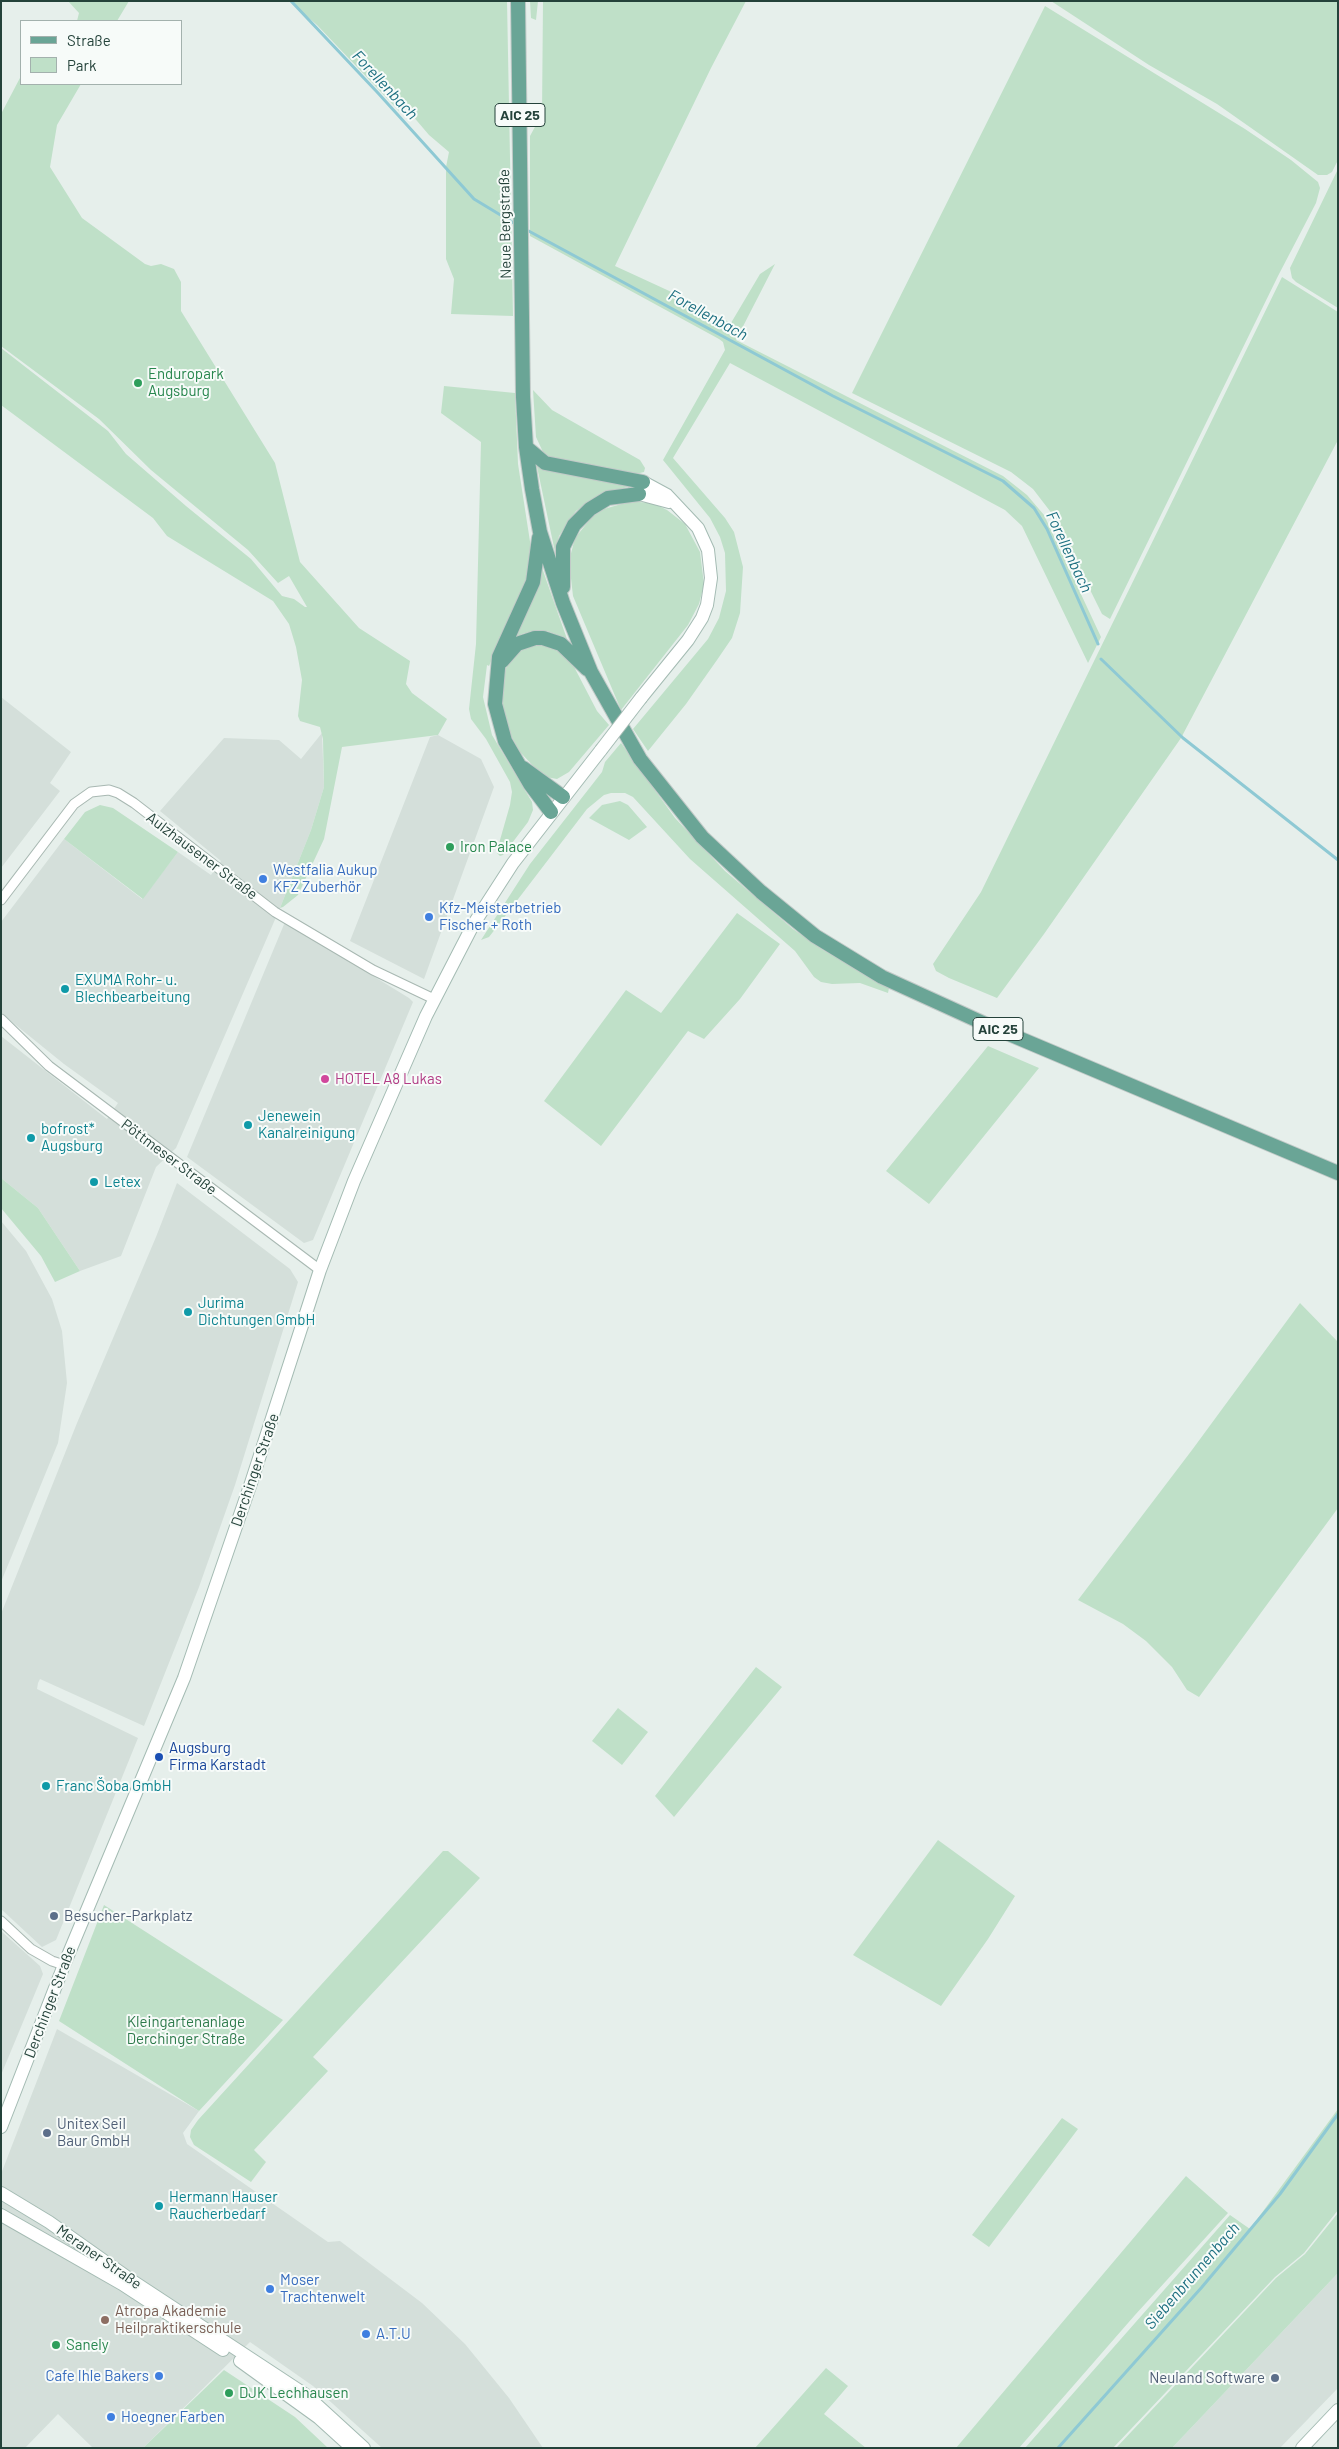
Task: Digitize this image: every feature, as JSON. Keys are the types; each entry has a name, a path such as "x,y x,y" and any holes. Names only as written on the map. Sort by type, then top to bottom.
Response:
{"main road":[{"name":"Neue Bergstraße","path":"518,1 526,447"},
{"path":"526,447 545,463 641,488"},
{"name":"AIC 25","path":"526,447 540,532 563,603 591,672 640,759 702,837 761,892 815,936 882,977 983,1023 1338,1173"},
{"path":"563,603 562,557 568,533 590,509 608,498 641,488"},
{"name":"Derchinger Straße","path":"1,2127 64,1965 184,1678 252,1483 320,1270 347,1199 434,999 482,910 538,829 688,640 702,618 710,593 711,578 708,550 698,528 678,505 641,488"},
{"path":"540,532 533,582 502,647 497,668 495,704 498,723 519,765 530,784 551,812"},
{"path":"497,668 507,653 517,644 535,638 543,638 562,644 591,672"},
{"path":"519,765 563,797"},
{"name":"Meraner Straße","path":"1,2193 49,2222 131,2280 306,2395 364,2448"},
{"name":"Meraner Straße","path":"1,2215 122,2284 240,2361 319,2418 352,2448"},
{"path":"1302,2448 1338,2410"}],"street":[{"name":"Aulzhausener Straße","path":"1,900 74,804 91,792 109,790 118,793 134,804 275,912 373,970 434,999"},
{"name":"Pöttmeser Straße","path":"1,1019 49,1066 320,1270"},
{"path":"1,1921 32,1949 52,1961 64,1965"}],"shaded area":[{"path":"1,697 71,752 50,783 60,791 1,868"},
{"path":"322,733 324,787 311,830 280,908 176,1148 156,1167 121,1256 80,1271 38,1208 1,1178 1,1036 107,1119 118,1103 64,1064 1,1013 1,922 64,839 142,899 178,852 211,875 221,861 160,811 224,738 279,740 301,759"},
{"path":"438,735 481,759 494,787 424,979 350,941 430,737"},
{"path":"285,922 413,1002 313,1240 304,1243 187,1157"},
{"path":"177,1183 290,1269 298,1282 235,1485 199,1587 144,1726 40,1679 38,1683 37,1689 138,1738 56,1940 42,1947 1,1909 1,1614 77,1423"},
{"path":"1,1221 26,1251 52,1299 62,1331 67,1383 58,1443 1,1582"},
{"path":"1,1931 40,1966 43,1974 1,2075"},
{"path":"57,2029 199,2111 183,2133 187,2144 328,2242 340,2241 422,2303 465,2344 509,2398 543,2448 382,2448 313,2386 250,2342 143,2448 93,2448 58,2414 25,2448 1,2448 1,2174"},
{"path":"1338,2273 1338,2388 1280,2448 1172,2448"}],"green space":[{"path":"68,1 129,1 118,20 77,20 79,13"},
{"path":"289,1 507,1 513,316 451,314 454,279 446,259 446,167 449,152 429,135 400,101 399,111 317,25"},
{"path":"530,1 538,1 536,20 531,18"},
{"path":"543,1 746,1 711,68 615,266 678,295 731,323 760,274 775,264 736,340 1003,476 1027,495 1044,515 1101,637 1088,663 1022,526 1005,510 730,363 673,458 725,518 734,532 743,567 740,613 732,638 686,704 648,751 633,729 708,639 719,618 726,591 725,553 720,537 710,518 663,460 725,350 723,342 719,339 530,236 530,136 542,114"},
{"path":"1051,1 1338,1 1338,160 1332,172 1327,175 1318,175 1217,104 1149,65"},
{"path":"1045,6 1245,129 1291,160 1318,182 1320,188 1316,203 1278,276 1110,619 1102,614 1053,515 1033,489 1011,472 852,393"},
{"name":"Enduropark Augsburg","path":"20,78 20,85 80,85 57,125 50,167 82,218 145,264 151,266 161,264 174,269 181,282 181,311 275,463 300,562 359,628 410,661 406,684 412,693 447,719 438,735 342,747 324,839 298,895 283,907 280,908 311,830 324,787 323,739 320,727 300,721 298,716 302,680 296,647 289,624 273,601 167,536 153,518 1,405 1,348 108,431 126,454 251,559 282,596 294,599 307,607 289,576 278,583 248,550 151,470 99,419 1,346 1,114"},
{"path":"1338,169 1338,308 1296,282 1292,278 1290,268"},
{"path":"1282,277 1338,312 1338,440 1181,738 1044,934 997,998 949,978 936,971 933,964 981,892"},
{"path":"444,386 515,393 518,464 531,548 529,576 489,666 487,665 483,697 492,735 532,802 533,810 528,822 503,855 500,856 497,853 510,805 512,792 510,782 486,739 471,719 469,709 476,644 481,442 441,413"},
{"path":"533,390 552,410 640,460 645,468 644,472 636,474 550,459 543,452 536,437"},
{"path":"536,462 554,472 629,482 631,486 599,495 576,511 559,536 555,552"},
{"path":"632,501 655,504 667,510 685,524 700,552 704,584 699,604 688,625 621,710 573,596 569,561 575,538 592,517 604,509"},
{"path":"541,565 567,639 547,631 534,631 522,634 510,642 531,604 539,583"},
{"path":"535,643 558,648 570,659 597,711 609,725 569,772 557,779 546,777 520,752 509,732 501,702 501,682 509,660 517,651"},
{"path":"621,743 675,818 725,871 793,929 823,950 889,988 888,993 860,983 832,984 821,982 814,977 795,951 690,859 633,797 625,793 604,795 587,809 489,937 481,940 530,864 602,772 605,762"},
{"path":"620,801 628,805 647,827 629,840 589,818 602,805"},
{"path":"100,805 113,808 178,852 143,899 64,839 85,812"},
{"path":"737,913 780,944 740,999 704,1039 688,1031 601,1146 544,1101 626,990 661,1013"},
{"path":"988,1046 1039,1068 929,1204 886,1171"},
{"path":"1,1178 38,1208 80,1271 55,1282 41,1256 1,1208"},
{"path":"1300,1303 1338,1342 1338,1508 1199,1697 1187,1690 1172,1667 1146,1641 1123,1624 1078,1600 1192,1450"},
{"path":"756,1667 782,1687 674,1817 655,1796"},
{"path":"618,1708 648,1732 622,1765 592,1741"},
{"path":"938,1840 1015,1896 988,1939 941,2006 853,1955"},
{"path":"443,1851 448,1851 480,1878 313,2057 328,2071 254,2150 266,2162 251,2182 194,2145 190,2137 191,2130 198,2120"},
{"name":"Kleingartenanlage Derchinger Straße","path":"104,1905 283,2020 199,2111 59,2021"},
{"path":"1338,2109 1338,2210 1304,2253 1275,2277 1113,2448 1025,2448 1230,2215 1250,2229"},
{"path":"1062,2118 1078,2129 989,2247 972,2235"},
{"path":"1186,2176 1228,2213 1135,2315 1019,2448 956,2448"},
{"path":"1338,2213 1338,2273 1172,2448 1116,2448 1276,2278 1305,2254"},
{"path":"826,2368 848,2386 824,2414 866,2448 755,2448"},
{"name":"DJK Lechhausen","path":"224,2370 295,2417 328,2448 143,2448"}],"waterway":[{"name":"Forellenbach","path":"291,1 474,199 517,225"},
{"name":"Forellenbach","path":"525,229 833,396 1003,481 1034,508 1047,529 1098,644"},
{"name":"Forellenbach","path":"1101,659 1183,738 1338,860"},
{"name":"Siebenbrunnenbach","path":"1058,2448 1202,2287 1280,2194 1338,2114"}],"place":[{"name":"Enduropark Augsburg","path":"138,383"},
{"name":"Iron Palace","path":"450,847"},
{"name":"Westfalia Aukup KFZ Zuberhör","path":"263,879"},
{"name":"Kfz-Meisterbetrieb Fischer + Roth","path":"429,917"},
{"name":"EXUMA Rohr- u. Blechbearbeitung","path":"65,989"},
{"name":"HOTEL A8 Lukas","path":"325,1079"},
{"name":"Jenewein Kanalreinigung","path":"248,1125"},
{"name":"bofrost* Augsburg","path":"31,1138"},
{"name":"Letex","path":"94,1182"},
{"name":"Jurima Dichtungen GmbH","path":"188,1312"},
{"name":"Augsburg Firma Karstadt","path":"159,1757"},
{"name":"Franc Šoba GmbH","path":"46,1786"},
{"name":"Besucher-Parkplatz","path":"54,1916"},
{"name":"Unitex Seil Baur GmbH","path":"47,2133"},
{"name":"Hermann Hauser Raucherbedarf","path":"159,2206"},
{"name":"Moser Trachtenwelt","path":"270,2289"},
{"name":"Atropa Akademie Heilpraktikerschule","path":"105,2320"},
{"name":"A.T.U","path":"366,2334"},
{"name":"Sanely","path":"56,2345"},
{"name":"Cafe Ihle Bakers","path":"159,2376"},
{"name":"Neuland Software","path":"1275,2378"},
{"name":"DJK Lechhausen","path":"229,2393"},
{"name":"Hoegner Farben","path":"111,2417"}]}
